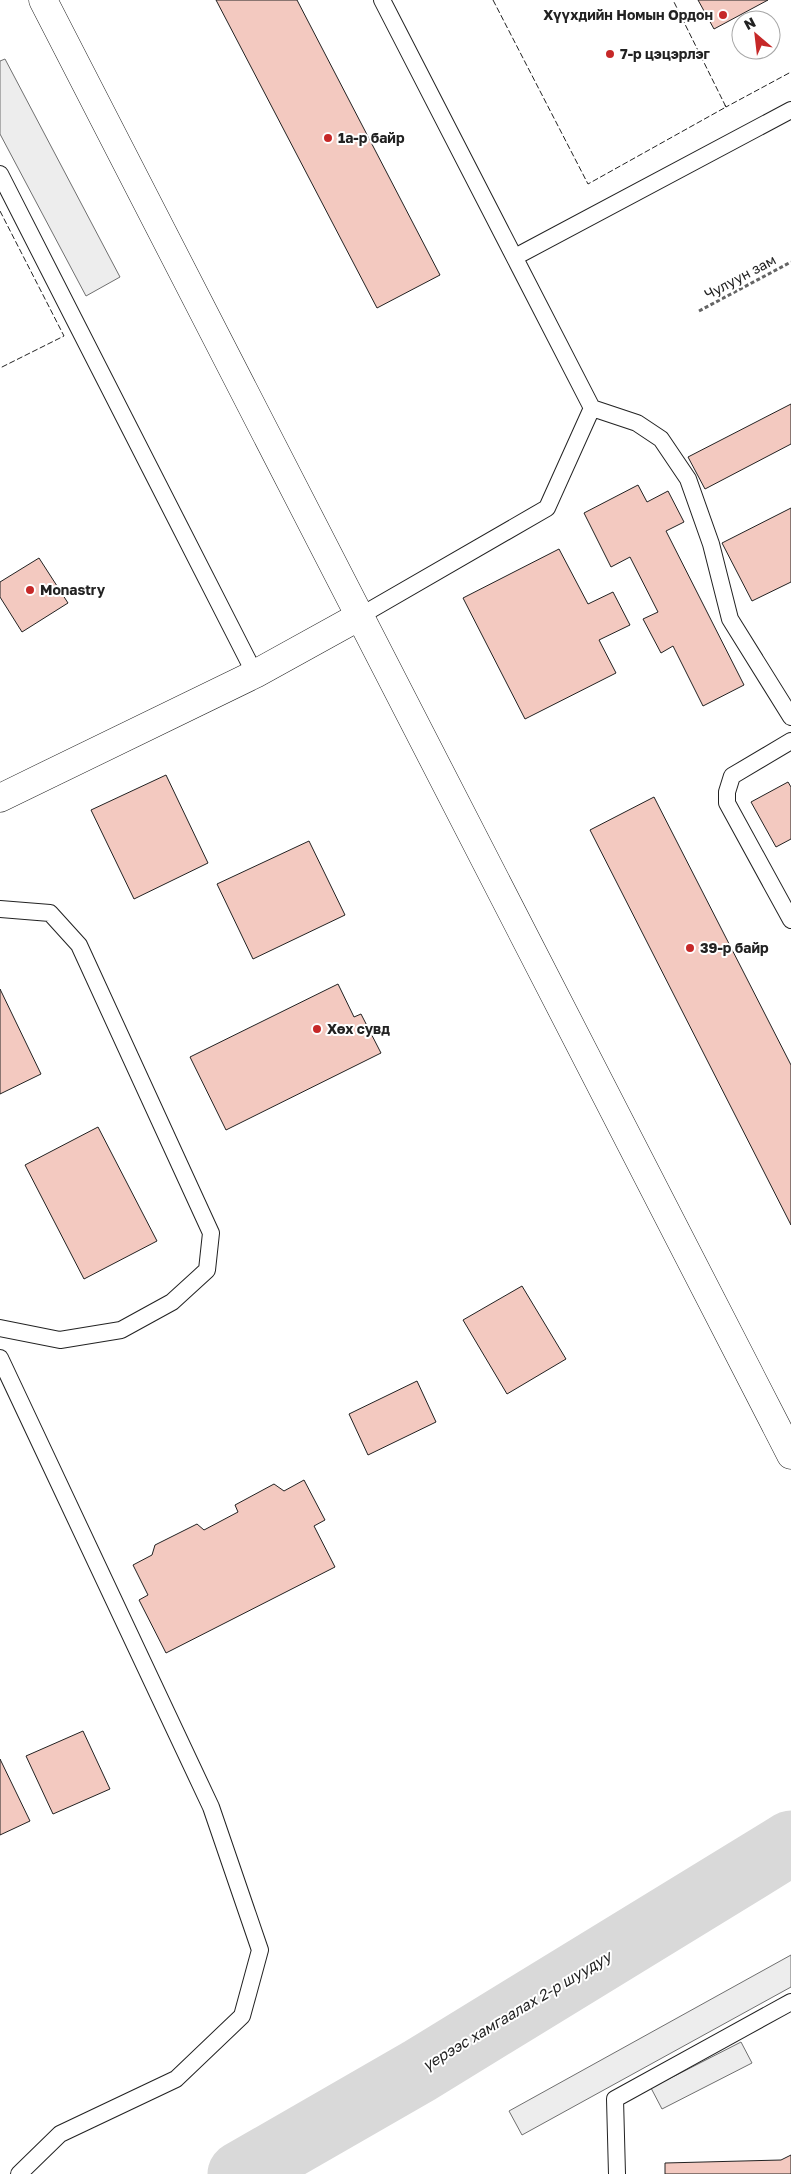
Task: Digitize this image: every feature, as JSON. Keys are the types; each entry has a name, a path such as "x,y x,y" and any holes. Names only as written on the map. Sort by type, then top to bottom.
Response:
{"main road":[{"path":"43,0 791,1455"},
{"path":"0,798 255,674 360,616"}],"lane":[{"path":"382,0 592,408 637,423 661,439 688,479 711,544 730,620 791,717"},
{"path":"515,257 791,110"},
{"path":"0,174 255,674"},
{"path":"360,616 547,508 592,408"},
{"path":"791,741 732,776 727,792 727,802 786,899 791,920"},
{"path":"0,909 50,913 79,945 211,1233 207,1270 172,1302 121,1330 60,1340 0,1328"},
{"path":"0,1358 211,1807 260,1950 242,2016 176,2079 60,2134 19,2174"},
{"path":"617,2174 615,2099 791,2002"}],"path":[{"name":"Чулуун зам","path":"699,311 791,262"}],"shaded area":[{"path":"5,59 120,277 86,296 0,134 0,61"},
{"path":"791,1955 791,1987 522,2135 509,2111"},
{"path":"741,2042 752,2063 662,2109 651,2088"}],"building":[{"name":"1а-р байр","path":"216,0 297,0 440,275 377,308"},
{"name":"Хүүхдийн Номын Ордон","path":"698,0 768,0 749,10 731,10 731,20 714,29"},
{"path":"791,404 791,444 705,489 688,457"},
{"path":"638,485 647,502 668,491 684,522 666,531 744,685 703,706 673,646 661,653 643,619 658,612 630,557 611,567 584,513"},
{"path":"791,508 791,582 752,601 722,543"},
{"path":"559,549 588,604 613,592 630,625 599,640 616,673 525,719 463,598"},
{"name":"Monastry","path":"39,558 68,603 22,632 0,597 0,582"},
{"path":"166,775 208,863 134,899 91,810"},
{"path":"788,782 791,787 791,839 776,847 751,802"},
{"name":"39-р байр","path":"654,797 791,1065 791,1225 590,830"},
{"path":"309,841 345,915 253,959 217,884"},
{"path":"338,984 354,1017 361,1014 381,1053 226,1130 190,1057"},
{"path":"0,989 41,1074 0,1094"},
{"path":"98,1127 157,1241 84,1279 25,1165"},
{"path":"522,1286 566,1359 507,1394 463,1320"},
{"path":"417,1381 436,1422 368,1455 349,1414"},
{"path":"304,1480 325,1520 314,1526 335,1567 166,1653 139,1600 148,1595 133,1565 152,1555 155,1545 197,1524 204,1530 238,1512 235,1505 274,1484 284,1491"},
{"path":"83,1731 110,1789 53,1814 26,1756"},
{"path":"0,1759 30,1821 0,1835"},
{"path":"791,2155 791,2174 665,2174 665,2163 781,2160"}],"waterway":[{"name":"үерээс хамгаалах 2-р шуудуу","path":"240,2174 419,2071 791,1843"}],"fence":[{"path":"493,0 588,184 726,107 673,0"},
{"path":"725,105 726,107 791,72"},
{"path":"0,211 64,336 0,368"}],"place":[{"name":"Хүүхдийн Номын Ордон","path":"723,15"},
{"name":"7-р цэцэрлэг","path":"610,54"},
{"name":"1а-р байр","path":"328,138"},
{"name":"Monastry","path":"30,590"},
{"name":"39-р байр","path":"690,948"},
{"name":"Хөх сувд","path":"317,1029"}]}
